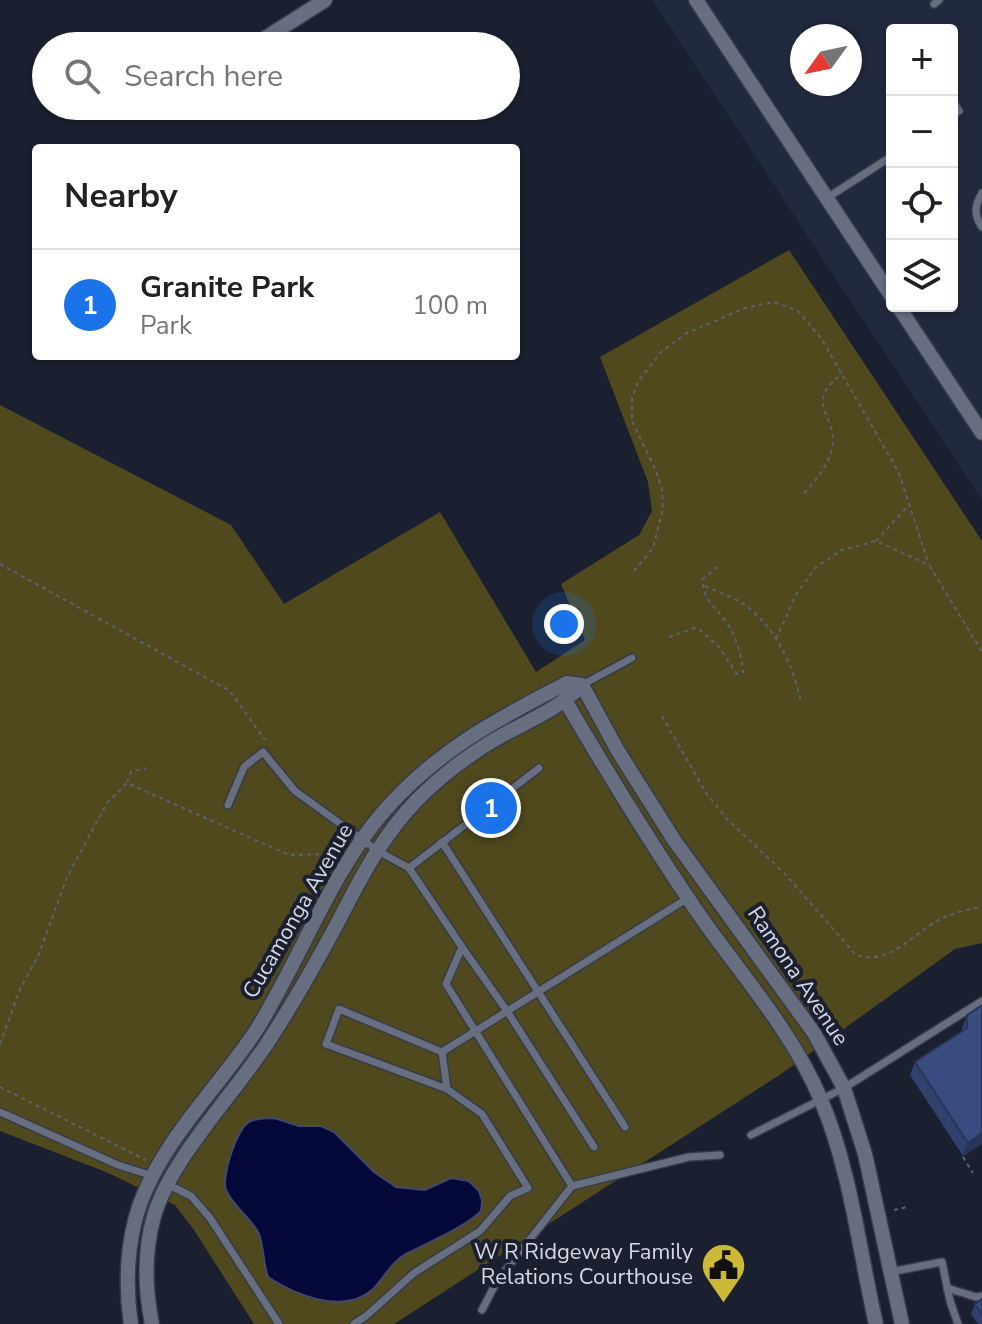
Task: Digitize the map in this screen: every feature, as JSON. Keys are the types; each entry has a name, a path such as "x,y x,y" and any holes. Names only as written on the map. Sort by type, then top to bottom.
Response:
{"street":[{"path":"275,32 325,0"},
{"path":"696,0 886,288"},
{"path":"902,312 982,433"},
{"name":"Cucamonga Avenue","path":"152,1324 146,1282 147,1258 154,1215 168,1184 276,1031 397,821 447,772 500,737 566,702 575,684"},
{"name":"Cucamonga Avenue","path":"131,1324 129,1284 132,1237 139,1206 152,1176 256,1030 362,839 410,784 463,739 575,684"},
{"name":"Ramona Avenue","path":"575,684 674,840 814,1033 844,1088 865,1154 902,1324"},
{"name":"Ramona Avenue","path":"566,702 629,810 793,1046 821,1100 842,1160 876,1324"}],"lane":[{"path":"827,198 886,160"},
{"path":"982,193 975,210 982,227"},
{"path":"575,684 632,658"},
{"path":"228,805 244,767 263,752 295,791 378,851 409,868 507,1011 594,1147"},
{"path":"409,868 539,768"},
{"path":"442,842 625,1127"},
{"path":"442,1052 688,898"},
{"path":"462,947 446,984 572,1186"},
{"path":"751,1135 844,1088 982,1001"},
{"path":"354,1324 414,1273 480,1231 510,1196 528,1188 482,1114 447,1089 326,1044 339,1009 442,1052"},
{"path":"442,1052 447,1089"},
{"path":"0,1112 118,1165 152,1176 191,1196 210,1218 279,1324"},
{"path":"482,1310 497,1281 572,1186 689,1157 720,1155"},
{"path":"890,1272 942,1262 958,1324"},
{"path":"947,1288 982,1296"}],"path":[{"path":"634,571 653,548 663,509 662,490 656,471 632,421 632,397 638,382 661,352 687,333 745,308 774,302 798,311 809,321 842,373 899,473 929,565 982,652"},
{"path":"804,493 825,467 831,453 833,436 823,399 825,391 842,373"},
{"path":"776,639 796,595 816,567 842,550 876,541 910,504"},
{"path":"876,541 929,565"},
{"path":"0,564 230,691 271,748"},
{"path":"669,637 699,629 719,647 735,671 739,674 743,672 733,633 705,596 703,584 706,576 720,565"},
{"path":"703,584 742,603 759,617 776,639 794,672 801,702"},
{"path":"662,716 706,793 728,820 785,874 855,954 864,958 887,954 937,921 982,907"},
{"path":"0,1044 20,989 39,954 67,877 107,803 127,783 131,772 146,768"},
{"path":"127,783 289,855 337,854"},
{"path":"0,1087 147,1160"},
{"path":"963,1156 973,1173"},
{"path":"894,1210 907,1207"}],"shaded area":[{"path":"652,0 982,0 982,500"},
{"path":"789,250 982,541 982,943 955,949 781,1074 394,1324 254,1324 175,1205 106,1172 0,1131 0,405 231,525 284,604 440,512 536,672 585,640 561,584 639,535 652,511 648,482 600,357"},
{"path":"274,1118 299,1126 321,1126 334,1132 374,1172 396,1187 425,1190 451,1178 469,1181 479,1191 481,1211 457,1228 401,1257 372,1290 360,1297 333,1302 305,1296 268,1277 259,1234 226,1190 231,1153 244,1126 255,1120"}],"building":[{"path":"981,1006 982,1133 968,1143 915,1062 967,1028 967,1015"},
{"path":"982,1299 982,1314 975,1304"}],"place":[{"name":"Granite Park","path":"491,808"},
{"name":"W R Ridgeway Family Relations Courthouse","path":"724,1304"}]}
